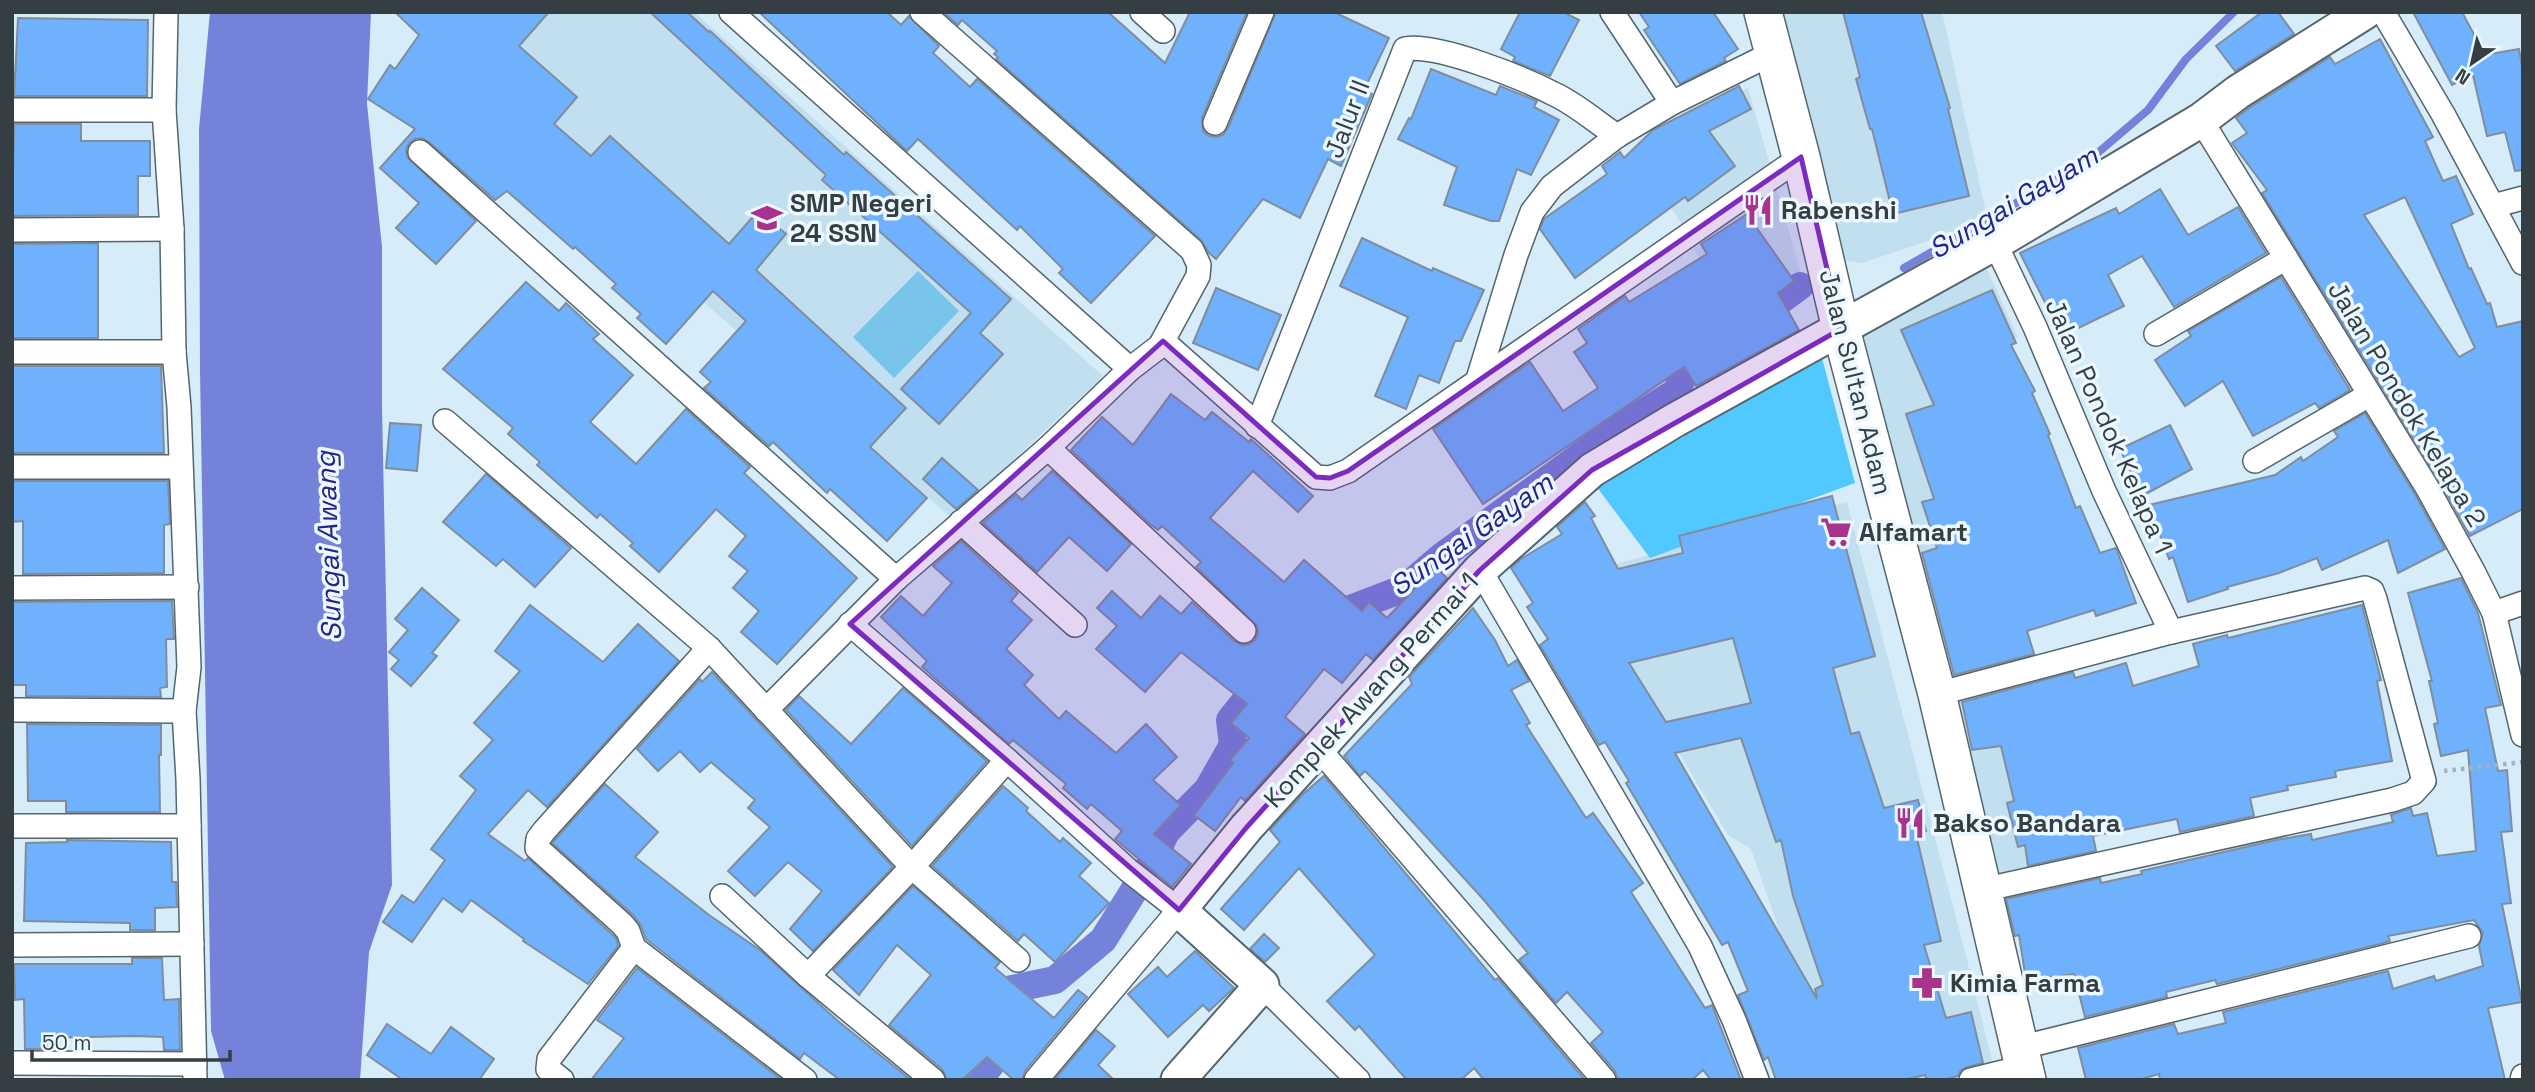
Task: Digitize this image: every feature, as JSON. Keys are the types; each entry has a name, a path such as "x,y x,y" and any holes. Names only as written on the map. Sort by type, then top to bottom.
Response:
{"main road":[{"name":"Jalan Sultan Adam","path":"1763,12 1801,157 1841,329 1937,694 2023,1065"}],"street":[{"path":"12,1063 195,1072 184,710 189,667 187,587 174,352 172,229 164,110 166,12"},
{"path":"731,12 1130,369"},
{"path":"766,710 896,579 1048,448 1163,341 1198,276 1199,265 1192,250 922,12"},
{"path":"1142,12 1163,31"},
{"path":"1215,123 1262,12"},
{"path":"1612,12 1672,103"},
{"name":"Komplek Awang Permai 1","path":"1036,1080 1246,828 1480,570 1592,470 1675,420 1995,243 2201,120 2238,92 2365,12"},
{"path":"2383,12 2443,114 2523,263"},
{"name":"Jalur II","path":"1257,426 1405,48 1430,49 1495,70 1555,94 1616,135"},
{"path":"1478,379 1532,212 1552,186 1616,135 1672,103 1773,53"},
{"path":"12,110 164,110"},
{"name":"Jalan Pondok Kelapa 2","path":"2201,120 2428,489 2494,613 2523,735"},
{"path":"420,152 896,579"},
{"path":"1163,341 1316,477 1331,478 1348,471 1801,157"},
{"path":"2494,206 2523,198"},
{"path":"12,230 172,229"},
{"name":"Jalan Pondok Kelapa 1","path":"1995,243 2035,327 2104,491 2171,632"},
{"path":"2156,334 2286,258"},
{"path":"12,352 174,352"},
{"path":"2255,461 2370,395"},
{"path":"446,421 709,648 912,867 1018,960"},
{"path":"1048,448 1244,631"},
{"path":"12,467 180,467"},
{"path":"961,522 1075,625"},
{"path":"1480,570 1700,946 1734,1020 1757,1080"},
{"path":"12,588 187,587"},
{"path":"1937,694 2171,632 2365,588 2372,591 2424,781 2413,793 2392,800 1982,890"},
{"path":"2494,613 2523,603"},
{"path":"850,624 1007,760 1128,870 1180,910 1262,985 1358,1080"},
{"path":"709,648 538,839 537,848 622,924 628,931 634,948 805,1080"},
{"path":"12,710 184,710"},
{"path":"1319,749 1604,1080"},
{"path":"808,976 912,867 1007,760"},
{"path":"12,826 188,826"},
{"path":"722,896 808,976 933,1080"},
{"path":"1972,1080 2469,936"},
{"path":"12,945 192,944"},
{"path":"562,1080 548,1069 549,1059 634,948"},
{"path":"1178,1080 1262,985"}],"path":[{"path":"2422,774 2523,762"}],"highlighted area":[{"path":"1801,157 1841,329 1592,470 1480,570 1246,828 1179,910 850,624 1163,341 1316,477 1330,478 1348,471"}],"shaded area":[{"name":"SMP Negeri 24 SSN","path":"482,12 694,12 1103,376 952,518 426,61"},
{"path":"1777,12 1942,12 1985,208 1967,228 1862,263 1841,260"},
{"path":"1748,88 1804,284 1765,308 1730,318 1680,221 1633,154 1705,109"},
{"path":"1985,265 2018,337 1947,369 2003,567 2037,657 1938,687 1859,335"},
{"path":"918,271 959,311 894,378 853,337"},
{"path":"1822,358 1855,483 1650,558 1596,486"},
{"path":"1847,502 1997,1080 1826,1080 1791,964 1751,849 1728,835 1631,673 1604,567"},
{"path":"2035,681 2044,728 2070,789 2096,867 1990,896 1942,707"}],"water":[{"name":"Sungai Awang","path":"210,12 371,12 367,104 382,247 382,407 392,885 369,952 360,1080 225,1080 211,1031 200,371 199,129"}],"building":[{"path":"395,12 549,12 519,46 577,97 554,124 591,156 610,136 729,244 758,211 786,234 756,270 906,408 870,447 927,498 887,541 830,489 827,493 773,442 769,446 704,388 711,382 700,372 746,321 713,291 666,344 637,318 641,314 612,288 616,284 575,247 573,249 507,191 495,200 422,138 409,143 407,157 476,221 436,264 396,228 419,203 380,168 415,129 368,99 390,65 395,69 419,35"},
{"path":"650,12 687,12 844,155 846,152 1011,299 980,333 1003,354 939,424 901,389 971,313 822,180 826,175"},
{"path":"759,12 887,12 901,25 909,16 939,46 933,53 970,87 977,79 1155,236 1091,303 1059,273 1063,269 1020,226 1017,230 918,139 907,151"},
{"path":"943,12 1108,12 1165,63 1190,12 1247,12 1202,118 1203,131 1216,137 1223,135 1228,128 1276,12 1334,12 1389,38 1364,90 1372,94 1341,166 1328,159 1300,218 1263,199 1216,259 1201,240 996,59 998,57 994,54 997,51 962,20 958,25"},
{"path":"1520,12 1563,12 1579,20 1550,76 1513,61 1515,57 1501,49"},
{"path":"1639,12 1713,12 1738,49 1724,58 1726,61 1680,84 1644,30 1649,27"},
{"path":"1843,12 1921,12 1950,108 1948,109 1969,196 1893,214 1872,129 1856,79 1860,77"},
{"path":"2262,12 2278,12 2294,34 2235,71 2216,46"},
{"path":"2413,12 2462,12 2485,55 2519,49 2523,72 2523,170 2515,171 2505,132 2487,136 2473,75 2452,85"},
{"path":"18,18 148,20 147,96 14,96"},
{"path":"2380,39 2433,137 2425,141 2443,181 2456,176 2473,214 2451,224 2469,269 2471,268 2487,304 2490,303 2497,327 2523,321 2523,509 2470,536 2440,482 2262,193 2267,190 2232,143 2247,133 2236,118 2249,108 2330,57 2335,64","holes":["2405,197 2475,348 2459,357 2364,215"]},
{"path":"1431,69 1496,95 1500,86 1537,101 1534,107 1559,120 1531,175 1517,169 1499,221 1491,221 1444,205 1457,167 1398,139 1409,118 1411,119"},
{"path":"1739,86 1751,109 1709,131 1735,166 1688,201 1685,197 1575,278 1540,229 1544,219 1607,174 1602,166 1620,152 1624,158 1653,130"},
{"path":"14,124 81,124 81,141 150,141 150,176 138,176 138,215 12,216"},
{"path":"2160,189 2188,235 2238,207 2266,253 2174,307 2142,256 2108,275 2124,306 2062,336 2020,253 2116,208 2119,214"},
{"path":"1747,214 1794,281 1778,293 1799,330 1696,386 1684,367 1483,504 1433,429 1530,362 1563,411 1598,388 1574,352 1587,343 1578,329 1625,296 1629,302 1707,254 1701,244"},
{"path":"1362,238 1432,271 1433,268 1484,290 1461,341 1455,341 1439,383 1419,375 1406,409 1375,396 1408,317 1340,286"},
{"path":"98,243 98,338 12,338 12,244"},
{"path":"2281,277 2350,390 2319,408 2315,403 2253,436 2223,381 2185,406 2155,360 2191,336 2188,331"},
{"path":"526,282 559,311 566,303 599,334 593,339 633,375 590,422 636,464 686,409 750,467 744,473 857,578 777,664 741,632 759,611 733,588 748,571 729,556 746,536 716,509 659,572 630,546 633,543 600,514 597,518 537,465 540,462 508,434 513,428 443,369"},
{"path":"1216,288 1281,315 1258,370 1193,343"},
{"path":"1992,290 2016,343 2011,345 2035,391 2032,393 2050,434 2048,435 2076,508 2080,506 2100,553 2116,548 2136,603 2096,616 2094,610 2027,631 2034,654 1954,675 1922,553 1937,548 1922,502 1934,499 1906,414 1934,405 1901,330"},
{"path":"12,366 161,366 164,453 12,453"},
{"path":"1171,394 1205,420 1212,412 1249,442 1251,439 1313,496 1298,512 1253,471 1210,518 1284,582 1304,560 1362,611 1369,602 1387,618 1435,567 1447,578 1373,660 1366,654 1342,683 1324,669 1285,717 1305,734 1245,801 1241,797 1215,831 1194,815 1233,763 1230,760 1249,738 1231,723 1247,704 1181,652 1145,692 1096,649 1117,626 1097,608 1112,591 1141,618 1160,596 1181,614 1192,602 1234,641 1242,645 1255,640 1257,626 1196,567 1201,562 1162,526 1158,530 1150,524 1071,450 1102,417 1133,445"},
{"path":"2365,413 2445,549 2398,573 2388,540 2322,570 2317,558 2188,602 2173,557 2169,559 2149,505 2275,475 2301,457 2303,461 2338,437 2334,431"},
{"path":"390,423 421,425 417,471 386,468"},
{"path":"2170,425 2192,469 2142,496 2120,449"},
{"path":"942,458 978,490 956,509 923,479"},
{"path":"1052,471 1131,544 1107,571 1069,537 1037,572 983,523 1016,494 1022,500"},
{"path":"486,474 571,548 535,587 503,559 496,566 443,522"},
{"path":"12,481 168,481 170,524 164,525 164,573 23,574 23,521 12,522"},
{"path":"1832,496 1875,656 1833,668 1851,734 1859,732 1884,808 1918,800 1926,831 1916,834 1941,941 1924,945 1946,1018 1971,1012 1983,1063 1967,1067 1961,1070 1958,1076 1943,1080 1927,1080 1925,1075 1903,1080 1776,1080 1768,1057 1764,1060 1738,995 1748,991 1728,942 1722,945 1626,783 1629,781 1605,742 1599,745 1540,645 1548,639 1527,607 1533,603 1511,568 1562,534 1557,527 1585,502 1595,516 1591,518 1618,569 1683,553 1679,536","holes":["1733,638 1751,703 1666,722 1629,663","1741,738 1776,842 1781,840 1793,896 1823,985 1815,989 1817,999 1675,753"]},
{"path":"961,541 1018,593 1011,601 1032,620 1006,649 1033,675 1024,685 1059,719 1066,711 1116,753 1146,724 1177,757 1153,780 1181,805 1154,834 1191,864 1172,887 1115,839 1122,831 1091,804 1087,809 1063,788 1066,784 1013,740 1009,744 922,667 927,661 881,617 901,596 923,616 952,583 933,566"},
{"path":"2461,578 2478,613 2501,705 2485,708 2498,771 2507,770 2512,831 2501,832 2511,903 2502,904 2522,1002 2488,1008 2505,1080 2160,1080 2159,1074 2138,1080 2086,1080 2078,1048 2174,1024 2178,1034 2226,1023 2223,1012 2388,971 2393,989 2434,976 2436,981 2483,966 2479,946 2483,933 2474,920 2388,936 2390,941 2380,944 2217,984 2215,980 2166,992 2167,997 2085,1017 2074,974 2026,980 2019,935 2015,936 2006,899 2100,878 2101,883 2142,874 2141,871 2276,840 2311,834 2312,840 2393,822 2391,815 2411,808 2413,816 2427,813 2437,856 2476,851 2468,750 2441,756 2434,724 2438,723 2429,681 2432,681 2408,593"},
{"path":"422,588 459,620 432,653 437,656 411,686 391,669 399,660 389,652 408,630 395,619"},
{"path":"172,601 174,639 166,639 167,687 160,688 161,697 26,696 26,685 12,685 12,602"},
{"path":"530,605 603,662 638,624 679,661 547,807 528,790 488,834 525,861 528,858 616,938 618,946 588,984 523,941 524,939 471,900 462,912 443,898 412,942 383,922 402,895 414,903 445,860 431,849 476,790 460,776 493,740 474,723 520,671 495,651"},
{"path":"2362,605 2381,680 2377,681 2392,761 2335,771 2336,777 2287,786 2288,790 2250,798 2254,816 2180,832 2177,819 2093,836 2096,851 2028,866 2025,845 2018,847 2007,803 2014,801 2001,746 1972,750 1962,702 2073,672 2075,678 2126,663 2133,686 2199,666 2193,644"},
{"path":"1473,608 1495,640 1508,666 1517,660 1529,681 1511,690 1530,723 1526,725 1586,818 1593,813 1643,883 1631,892 1705,1008 1712,1005 1741,1080 1711,1080 1703,1070 1692,1080 1618,1080 1615,1071 1591,1043 1603,1032 1567,992 1556,1003 1519,960 1528,953 1483,899 1381,787 1365,771 1360,776 1344,756 1412,684 1409,677"},
{"path":"712,672 893,867 813,951 790,929 822,891 788,862 755,896 728,871 770,827 748,808 755,800 711,762 700,772 680,751 658,771 637,749 700,679 702,682"},
{"path":"903,688 987,761 912,846 786,710 799,696 851,744"},
{"path":"27,724 161,725 160,812 66,812 66,801 28,801"},
{"path":"1324,776 1495,980 1498,978 1585,1080 1484,1080 1474,1068 1461,1080 1407,1080 1359,1026 1355,1030 1327,1001 1375,955 1299,868 1244,930 1221,909 1280,842 1270,830 1303,794"},
{"path":"605,784 658,832 635,857 709,915 760,950 838,1021 911,1080 840,1080 804,1053 800,1059 646,939 633,915 552,843"},
{"path":"1003,786 1060,842 1063,838 1091,863 1079,876 1109,903 1055,962 1024,934 1018,941 932,866"},
{"path":"67,840 171,842 172,882 176,882 177,907 155,908 155,930 130,930 130,923 24,921 26,843"},
{"path":"913,886 1000,962 995,968 1054,1018 1078,990 1087,997 1025,1071 1022,1080 1014,1080 987,1057 962,1080 947,1080 942,1069 889,1025 931,975 897,945 859,995 833,970"},
{"path":"1264,934 1279,948 1265,962 1250,949"},
{"path":"1195,951 1234,988 1209,1011 1203,1005 1168,1037 1128,994 1158,967 1167,977"},
{"path":"132,958 162,958 164,1000 179,999 180,1050 164,1050 163,1037 134,1036 47,1038 47,1049 25,1049 24,999 15,1000 14,964 132,964"},
{"path":"637,968 782,1080 591,1080 624,1038 597,1020"},
{"path":"387,1024 431,1054 451,1027 494,1059 479,1080 403,1080 367,1055"},
{"path":"1096,1030 1115,1046 1098,1065 1114,1080 1054,1080"}],"waterway":[{"name":"Sungai Gayam","path":"1904,268 2087,162 2148,110 2186,59 2234,12"},
{"name":"Sungai Gayam","path":"1751,322 1800,286"},
{"name":"Sungai Gayam","path":"1326,627 1350,609 1405,588 1441,557 1620,427 1676,392 1686,370 1716,348"},
{"name":"Sungai Gayam","path":"979,1080 991,1064 977,1016 988,994 1055,980 1103,940 1150,865 1166,832 1208,789 1233,745 1230,720 1267,674"}],"place":[{"name":"Rabenshi","path":"1758,210"},
{"name":"SMP Negeri 24 SSN","path":"767,218"},
{"name":"Alfamart","path":"1836,532"},
{"name":"Bakso Bandara","path":"1910,823"},
{"name":"Kimia Farma","path":"1927,983"}]}
